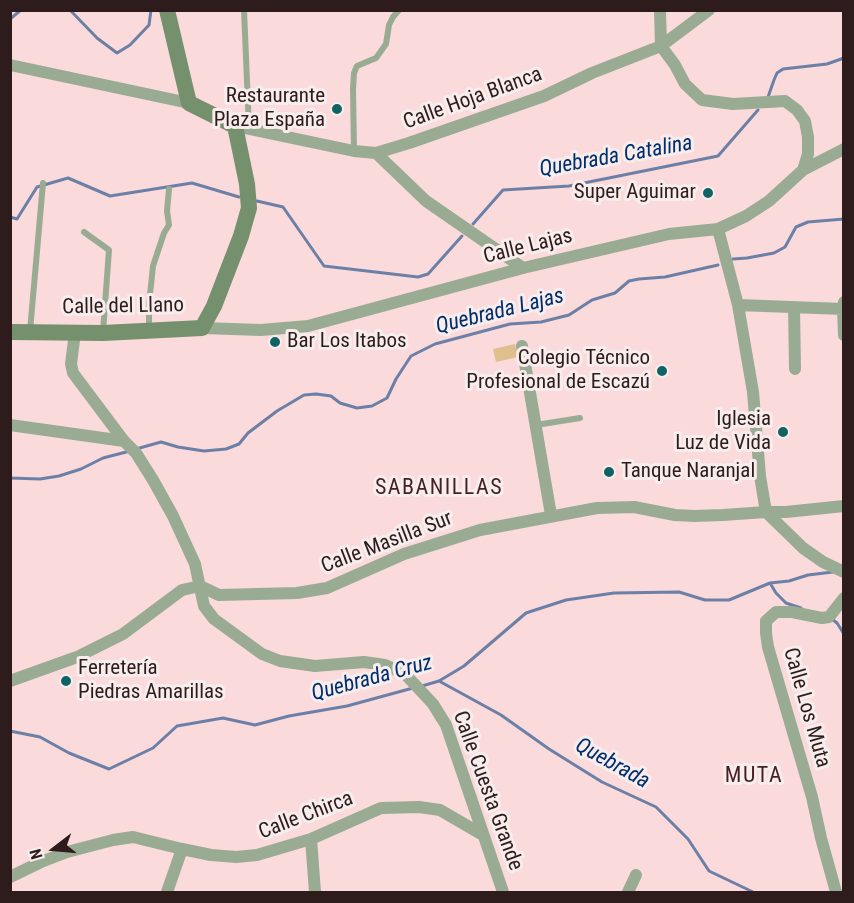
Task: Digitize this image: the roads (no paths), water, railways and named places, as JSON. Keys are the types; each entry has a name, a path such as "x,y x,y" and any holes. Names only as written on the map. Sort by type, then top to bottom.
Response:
{"main road":[{"path":"167,10 189,103 242,128"},
{"name":"Calle del Llano","path":"10,332 103,333 202,328 226,276 249,207 242,128"}],"street":[{"path":"660,10 661,46 685,84 702,100 733,104 785,101 797,110 805,121 808,137 808,154 803,170"},
{"name":"Calle Hoja Blanca","path":"242,128 354,151 376,153 544,96 592,73 661,46 709,10"},
{"path":"10,65 189,103"},
{"name":"Calle Lajas","path":"202,328 261,330 308,326 523,267 669,234 718,229 746,216 769,201 803,170 843,149"},
{"path":"376,153 426,201 523,267"},
{"path":"718,229 738,305 753,392 760,476 766,512 803,548 839,570"},
{"path":"843,302 843,334"},
{"path":"738,305 843,309"},
{"path":"794,307 795,369"},
{"name":"Calle Cuesta Grande","path":"75,332 71,364 73,373 124,441 136,453 153,480 195,564 204,606 214,619 262,654 280,661 315,666 364,662 385,665 405,674 433,704 446,725 503,892"},
{"path":"522,346 551,515"},
{"path":"10,425 124,441"},
{"name":"Calle Masilla Sur","path":"200,586 219,595 297,594 327,588 404,554 480,530 597,508 634,507 675,515 694,516 786,512 843,506"},
{"path":"10,681 76,657 107,642 123,634 182,590 200,586"},
{"name":"Calle Los Muta","path":"836,892 812,797 768,647 766,621 776,612 792,612 822,618 830,615 843,598"},
{"name":"Calle Chirca","path":"10,877 67,852 133,837 211,855 236,857 257,855 311,839 381,808 419,807 440,810 483,835"},
{"path":"311,839 315,892"},
{"path":"166,892 182,849"},
{"path":"628,892 636,875"}],"lane":[{"path":"242,128 243,10"},
{"path":"354,151 354,73 357,66 376,58 386,44 389,25 399,10"},
{"path":"30,331 43,183"},
{"path":"149,330 153,266 169,225 167,211 169,189"},
{"path":"84,232 109,250 103,333"},
{"path":"535,426 580,418"}],"waterway":[{"path":"10,19 21,10"},
{"path":"70,10 97,38 117,53 130,45 149,25 151,10"},
{"name":"Quebrada Catalina","path":"768,97 777,73 783,69 827,64 844,58"},
{"name":"Quebrada Catalina","path":"473,224 503,190 569,186 718,156 758,110"},
{"name":"Quebrada Catalina","path":"10,217 17,219 37,187 68,178 110,196 192,183 239,197"},
{"name":"Quebrada Catalina","path":"257,201 283,207 324,266 418,277 428,274 462,236"},
{"name":"Quebrada Lajas","path":"733,259 774,253 785,247 796,227 808,222 844,219"},
{"name":"Quebrada Lajas","path":"136,449 161,442 204,451 226,449 239,444 248,433 277,411 304,395 331,396 340,403 357,408 372,406 387,398 411,356 435,344 510,324 541,322 569,315 592,300 615,293 629,281 665,277 718,265"},
{"name":"Quebrada Lajas","path":"10,478 40,479 59,476 81,469 103,458 130,451"},
{"name":"Quebrada Cruz","path":"422,686 439,681 464,666 526,613 566,600 614,593 679,592 705,600 729,600 770,583 833,572"},
{"path":"770,583 786,603 801,608"},
{"path":"832,619 844,634"},
{"name":"Quebrada","path":"439,681 501,715 602,782 656,807 688,839 709,871 753,892"},
{"name":"Quebrada Cruz","path":"10,731 40,737 69,753 109,769 153,748 177,726 223,718 255,725 289,716 347,706 413,688"}],"place":[{"name":"Restaurante Plaza España","path":"337,109"},
{"name":"Super Aguimar","path":"708,193"},
{"name":"Bar Los Itabos","path":"275,342"},
{"name":"Colegio Técnico Profesional de Escazú","path":"662,371"},
{"name":"Iglesia Luz de Vida","path":"783,432"},
{"name":"Tanque Naranjal","path":"609,472"},
{"name":"Ferretería Piedras Amarillas","path":"66,681"}],"district":[{"name":"SABANILLAS","path":"439,488"},
{"name":"MUTA","path":"754,776"}]}
